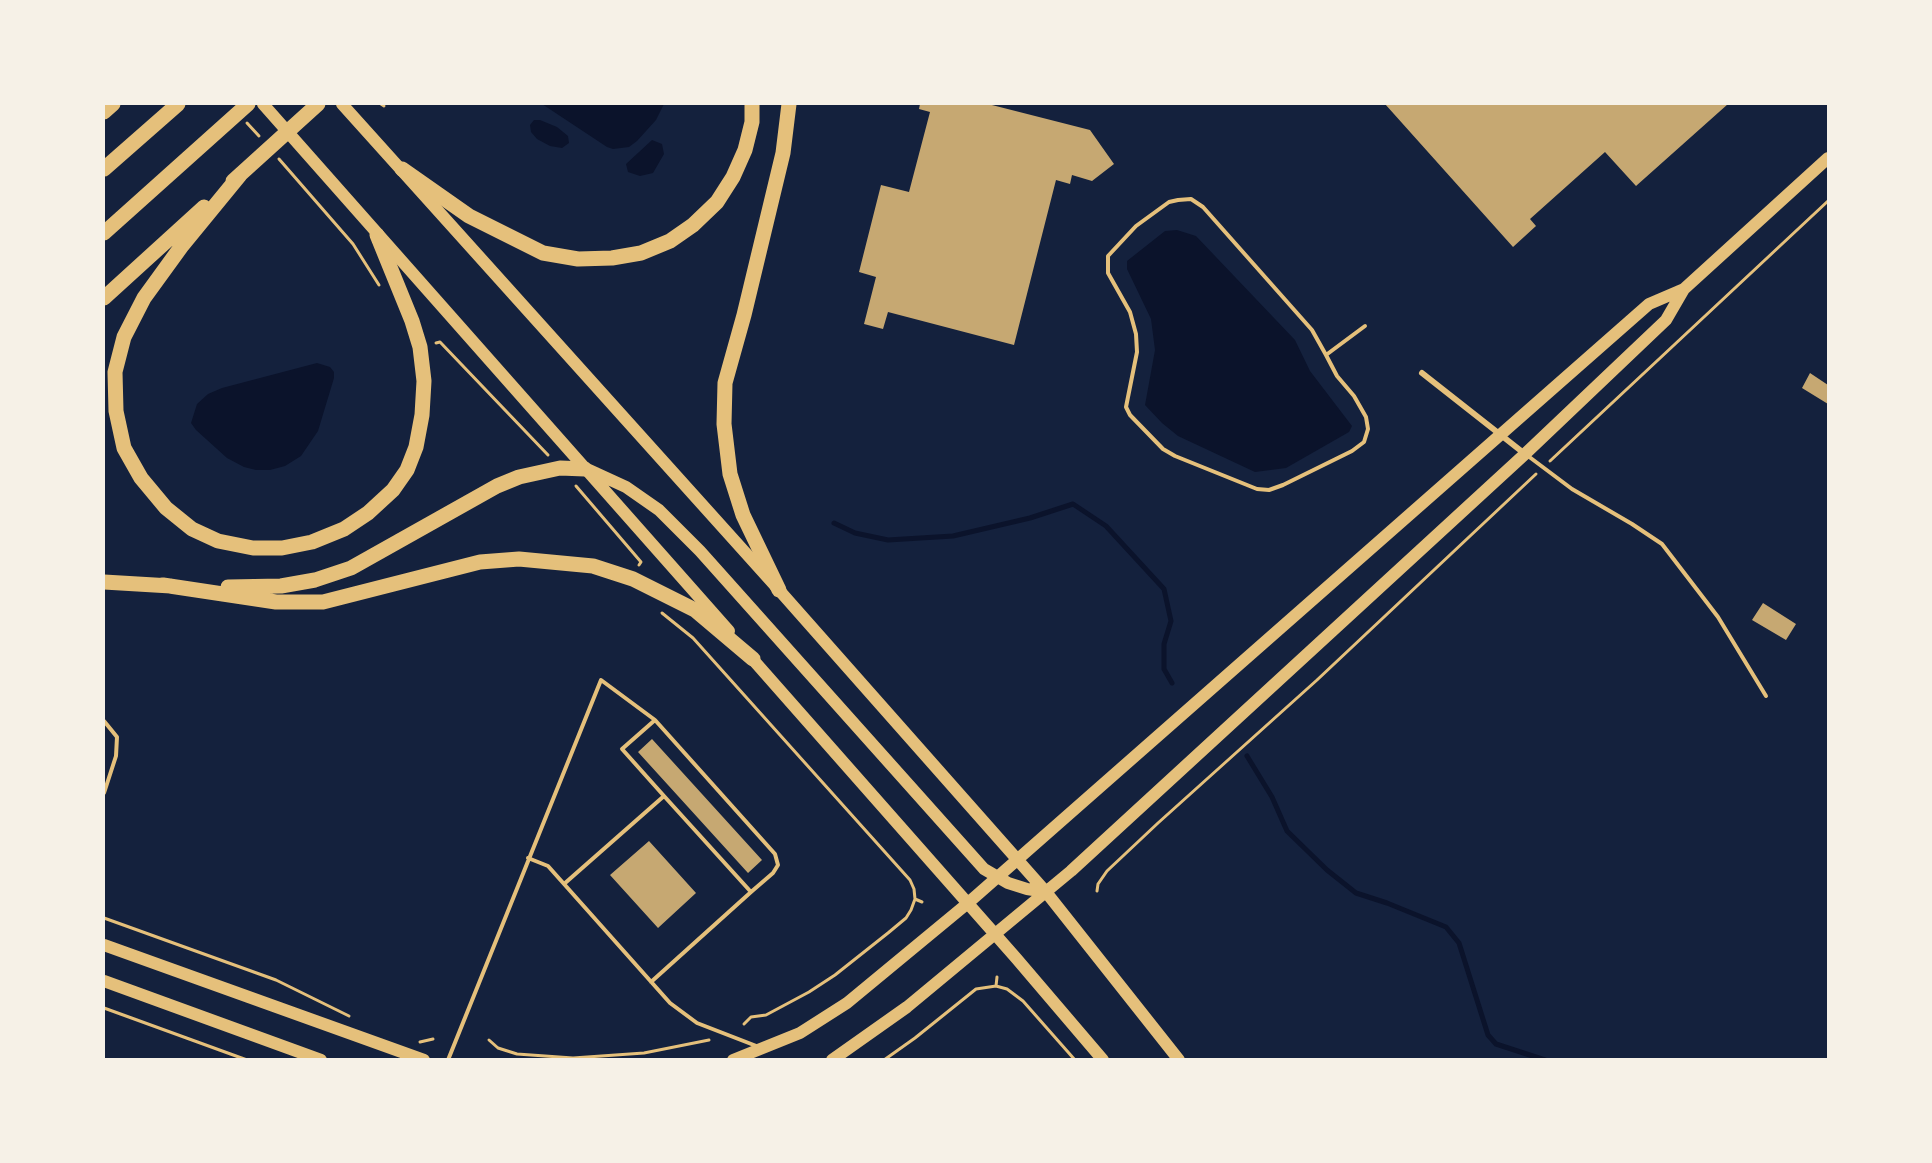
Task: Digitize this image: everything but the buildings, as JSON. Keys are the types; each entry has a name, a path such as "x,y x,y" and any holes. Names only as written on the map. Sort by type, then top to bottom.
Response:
{"highway":[{"path":"104,112 113,104"},
{"path":"104,169 178,104"},
{"path":"104,233 248,104"},
{"path":"104,298 318,104"},
{"path":"402,169 469,216 543,253 578,259 641,253 670,241 693,225 717,202 733,177 745,150 752,122 752,104"},
{"path":"779,590 743,514 730,474 724,403 725,383 783,153 789,104"},
{"path":"240,175 181,247 144,298 124,337 115,372 116,411 124,448 141,478 166,508 192,529 218,541 253,548 282,548 312,542 344,529 368,513 393,490 407,470 416,447 422,415 424,381 420,347 412,321 377,235"},
{"path":"104,582 241,588 281,586 315,580 351,568 497,486 519,477 560,468 585,469"},
{"path":"163,585 276,602 323,602 480,562 519,559 572,563 593,566 633,579 695,610 753,659"}],"main road":[{"path":"263,104 1103,1059"},
{"path":"342,104 779,590 1046,892 1179,1059"},
{"path":"733,1059 800,1033 847,1002 968,903 1648,304 1683,289 1828,158"},
{"path":"832,1059 907,1007 1046,892 1525,454 1666,320 1683,289"},
{"path":"585,469 626,487 659,510 761,619 984,869 1027,889 1046,892"},
{"path":"104,945 424,1059"},
{"path":"104,981 321,1059"}],"street":[{"path":"1422,373 1525,454"}],"lane":[{"path":"1191,200 1203,207 1312,330 1326,356 1336,376 1354,396 1366,417 1368,429 1364,442 1352,451 1269,490 1257,489 1174,456 1163,449 1130,415 1126,407 1137,352 1136,334 1130,312 1108,273 1108,256 1136,226 1169,202 1191,200"},
{"path":"1326,356 1365,327"},
{"path":"1525,454 1572,489 1662,544 1718,617 1766,696"},
{"path":"448,1059 601,680 655,720 775,854 778,865 773,873 651,982"},
{"path":"655,720 622,749 751,892"},
{"path":"104,721 117,737 116,756 104,793"},
{"path":"564,884 664,796"},
{"path":"528,858 548,866 670,1003 697,1023 763,1048"}],"path":[{"path":"300,182 353,244 380,288"},
{"path":"1097,891 1098,884 1107,871 1335,664 1828,201"},
{"path":"440,342 548,454"},
{"path":"576,486 641,562"},
{"path":"659,611 693,638 910,880 914,888 915,899 906,918 835,975 779,1009 766,1015 751,1017 744,1024"},
{"path":"915,899 922,902"},
{"path":"104,918 276,980 354,1019"},
{"path":"996,986 997,977"},
{"path":"884,1059 915,1038 976,989 996,986 1007,989 1023,1001 1075,1059"},
{"path":"104,1008 247,1059"},
{"path":"489,1040 492,1045 503,1051 517,1054 573,1058 644,1053 717,1038"},
{"path":"418,1042 428,1043 433,1039"},
{"path":"488,1048 492,1045"}],"water":[{"path":"542,104 664,104 656,120 637,141 629,147 613,149"},
{"path":"534,120 557,127 568,136 569,143 562,148 550,146 537,139 531,132 530,125"},
{"path":"652,140 662,144 664,154 653,173 640,176 628,172 626,164"},
{"path":"1177,230 1196,236 1295,340 1310,371 1352,426 1349,432 1286,468 1255,472 1178,436 1145,405 1155,350 1151,319 1127,269 1127,261 1165,231"},
{"path":"317,363 330,367 334,372 318,431 301,456 285,466 270,470 244,467 227,458 191,423 197,404 208,394 222,388"}],"waterway":[{"path":"834,523 855,533 888,540 953,536 1030,518 1073,504 1106,526 1164,589 1171,621 1164,644 1164,669 1172,683"},
{"path":"1247,756 1272,797 1287,831 1327,870 1356,893 1446,927 1459,943 1488,1035 1496,1044 1545,1060"}]}
